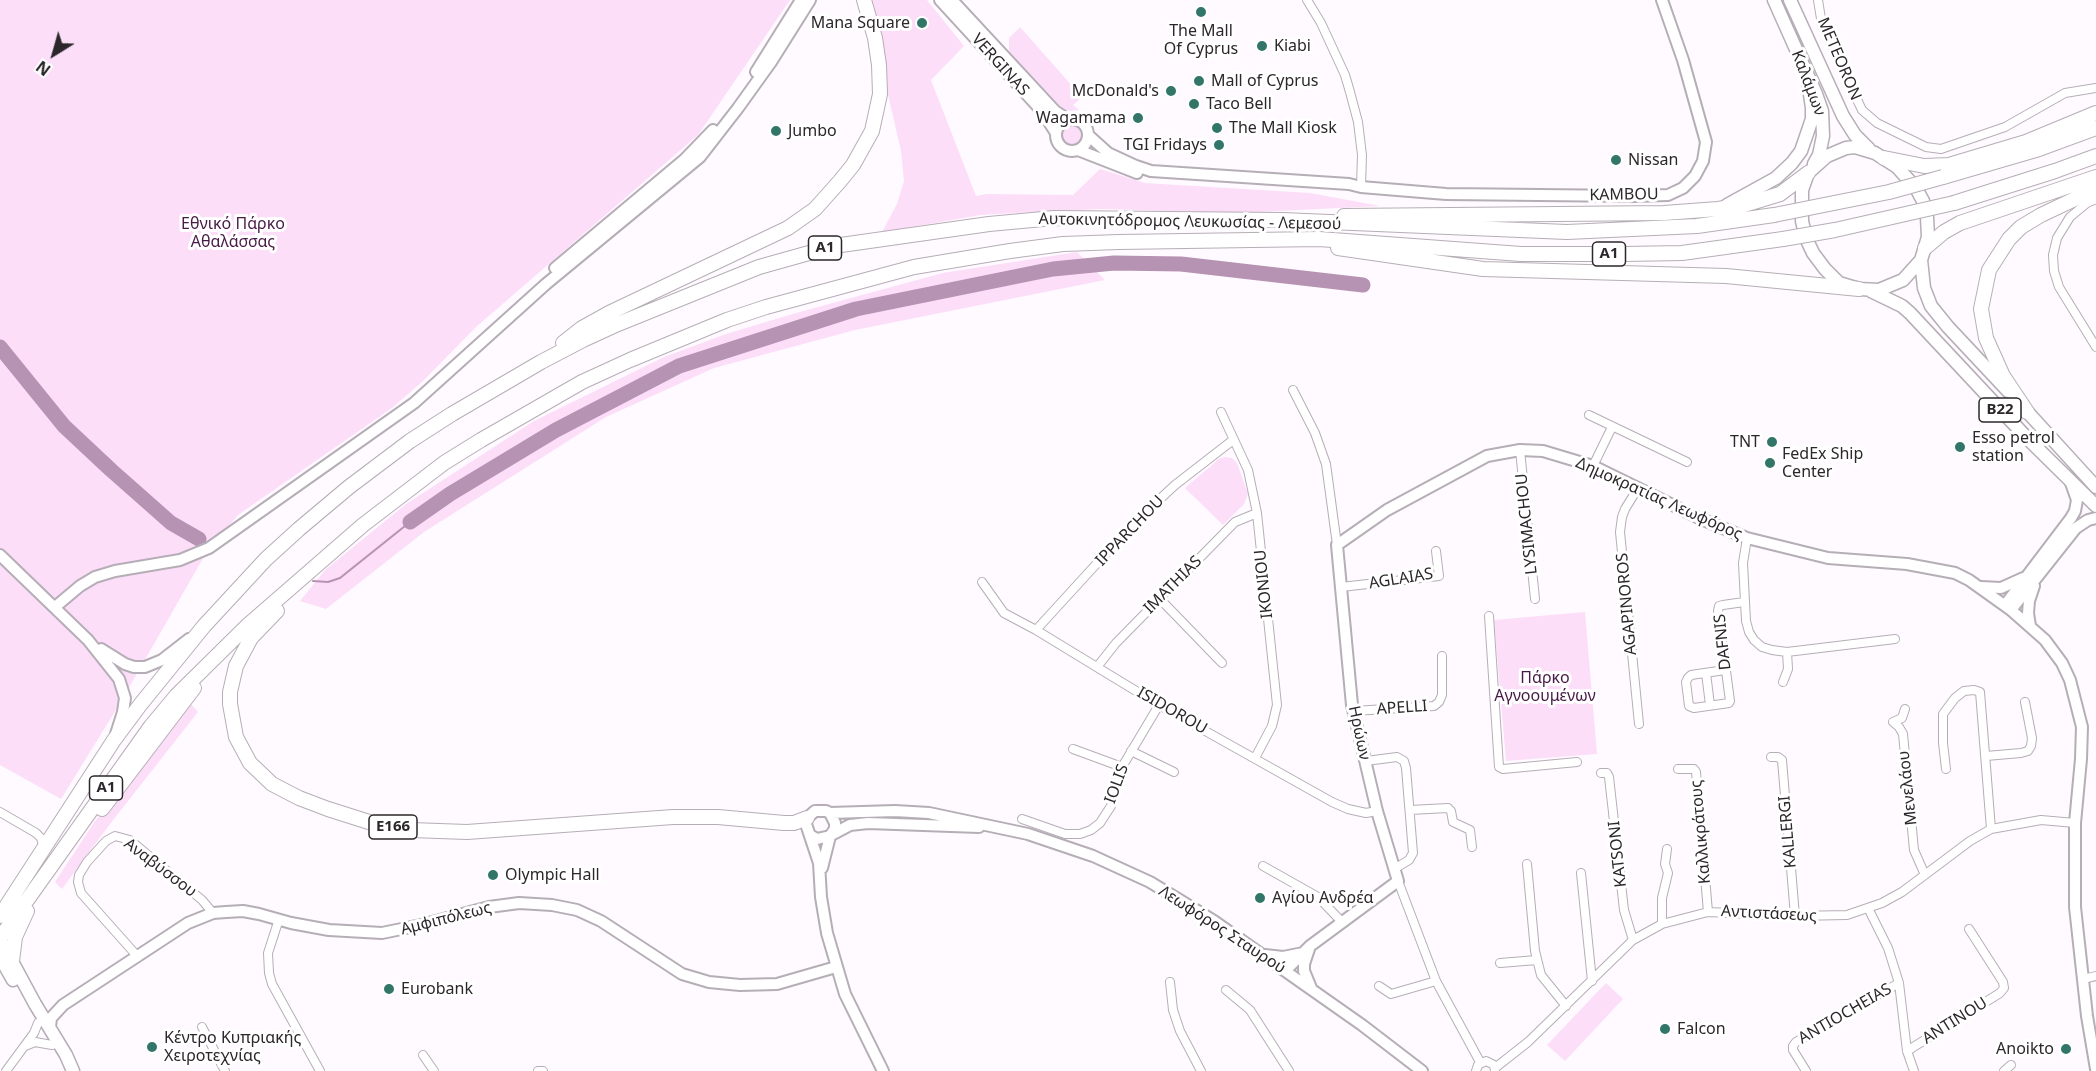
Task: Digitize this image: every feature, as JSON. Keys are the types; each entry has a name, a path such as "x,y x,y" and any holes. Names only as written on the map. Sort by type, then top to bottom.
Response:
{"highway":[{"path":"541,362 582,328 609,313 788,228 815,209 840,181 853,165 872,131 880,94 875,38 864,0"},
{"path":"1880,155 1924,166 1949,165 2026,142 2096,113"},
{"name":"Αυτοκινητόδρομος Λευκωσίας - Λεμεσού","path":"0,916 114,740 204,626 274,552 349,487 410,441 541,362 618,324 759,267 834,246 989,224 1054,218 1282,220 1568,232 1697,226 1774,215 1889,192 2039,149 2096,128"},
{"name":"A1","path":"0,938 151,726 176,696 225,648 363,525 444,464 582,382 727,320 914,267 1064,244 1330,240 1477,252 1590,255 1682,252 1835,230 1954,203 2096,156"},
{"path":"1282,220 1356,215 1664,213 1718,209 1744,205 1780,194 1810,170"},
{"path":"1923,254 1944,232 1960,223 2096,177"},
{"path":"2027,412 2003,376 1985,332 1981,309 1989,270 2008,239 2020,227 2096,189"},
{"path":"1252,240 1347,249 1483,269 1726,276 1865,290"},
{"name":"E166","path":"363,525 251,638 236,666 230,692 236,736 250,763 272,784 328,809 369,822 411,830 467,832 674,817 718,817 784,823 794,823 807,818"},
{"path":"6,959 19,927 45,886 225,648"}],"main road":[{"path":"463,358 479,338 566,258 685,159 708,136 759,67 801,0"},
{"path":"55,607 87,581 105,573 180,560 209,549 414,403 546,284 700,157 771,62 810,0"},
{"name":"VERGINAS","path":"940,0 1042,111 1056,133"},
{"name":"VERGINAS","path":"952,0 1055,111 1067,119"},
{"name":"KAMBOU","path":"1088,135 1108,153 1151,171 1349,184 1446,194 1668,195 1683,188 1700,169 1706,142 1683,60 1662,0"},
{"name":"Καλάμων","path":"1774,0 1822,111 1821,147 1810,170"},
{"name":"Καλάμων","path":"1790,0 1843,116 1855,135 1880,155"},
{"path":"1718,209 1743,198 1776,178 1797,157 1807,139 1812,119 1807,74"},
{"path":"1067,119 1082,122 1088,135 1087,141 1078,150 1065,150 1056,140 1056,133 1058,127 1067,119"},
{"path":"1810,170 1827,156 1846,148 1856,147 1880,155"},
{"name":"KAMBOU","path":"1078,150 1135,173 1346,189 1361,187"},
{"name":"B22","path":"1880,155 1909,179 1923,201 1928,230 1923,254 1924,288 1939,316 2096,487"},
{"name":"B22","path":"1810,170 1802,190 1800,213 1806,238 1825,269 1839,283 1896,302 1910,314 2071,483 2096,506"},
{"path":"1865,290 1888,288 1903,280 1923,254"},
{"name":"Δημοκρατίας Λεωφόρος","path":"1337,545 1387,510 1487,456 1520,450 1543,451 1593,466 1701,519 1747,538 1823,557 1905,564 1947,571 1980,587 2008,607 2045,640 2062,663 2070,680 2080,714 2082,742 2075,823 2074,907 2096,1069"},
{"path":"2030,626 2028,613 2032,577 2075,511 2077,500 2071,483"},
{"path":"2008,607 2076,528 2096,518"},
{"name":"Ηρώων","path":"1337,545 1354,711 1377,811 1398,881"},
{"path":"0,555 88,640 112,669 123,688 125,698 114,740"},
{"path":"1980,587 2007,586 2032,577"},
{"path":"70,622 67,610 77,589"},
{"path":"88,640 124,664 145,667 162,660 204,626"},
{"path":"821,878 835,823 830,813 820,810 807,818 807,830 817,855 826,933 845,994 883,1071"},
{"name":"Λεωφόρος Σταυρού","path":"830,813 895,811 929,813 1028,834 1094,856 1149,882 1214,921 1422,1071"},
{"name":"Λεωφόρος Σταυρού","path":"831,835 849,825 868,824 1001,828"},
{"path":"810,835 817,839 831,835"},
{"path":"1285,971 1342,922 1398,881"},
{"name":"Αμφιπόλεως","path":"44,1025 63,1005 188,924 213,913 243,911 329,930 382,933 489,907 519,903 552,905 577,910 601,921 682,974 709,982 740,985 777,984 836,967"},
{"path":"0,938 15,983 73,1071"},
{"path":"1260,954 1277,957 1307,950"},
{"path":"1307,950 1304,971 1312,990"},
{"path":"6,959 35,1004 52,1045 68,1071"},
{"path":"0,971 15,983"},
{"path":"35,1004 44,1009 63,1005"}],"street":[{"path":"1307,0 1321,23 1350,92 1358,122 1362,155 1361,187"},
{"name":"METEORON","path":"1818,0 1822,26 1862,110 1876,123 1926,147 1941,149 2005,128 2065,93 2096,88"},
{"path":"2096,199 2087,202 2070,217 2057,238 2053,255 2054,272 2059,287 2096,347"},
{"name":"Ηρώων","path":"1293,390 1315,433 1326,464 1337,545"},
{"name":"IKONIOU","path":"1221,412 1248,470 1257,513 1277,705 1272,726 1256,758"},
{"path":"1588,416 1687,462"},
{"path":"1593,466 1612,427"},
{"name":"IPPARCHOU","path":"1036,630 1132,525 1175,485 1233,440"},
{"name":"LYSIMACHOU","path":"1520,450 1535,599"},
{"name":"AGAPINOROS","path":"1638,488 1625,509 1620,532 1639,724"},
{"name":"IMATHIAS","path":"1097,667 1116,643 1235,522 1257,513"},
{"path":"1747,538 1743,554 1744,602 1749,632 1762,647 1772,651 1787,652 1895,639"},
{"name":"AGLAIAS","path":"1341,587 1439,576 1436,551"},
{"name":"ISIDOROU","path":"982,582 1004,614 1036,630 1159,705 1348,809 1366,813 1377,811"},
{"path":"1160,599 1222,663"},
{"name":"DAFNIS","path":"1710,705 1729,703 1719,606 1744,602"},
{"path":"1489,616 1499,767 1503,769 1577,762"},
{"path":"1783,682 1788,669 1787,652"},
{"name":"APELLI","path":"1354,711 1434,706 1442,695 1442,656"},
{"path":"1706,673 1710,705 1694,708 1689,706 1686,682 1691,675 1725,670"},
{"path":"1946,769 1943,714 1955,698 1964,691 1980,692 1991,830"},
{"path":"1986,756 2028,751 2032,738 2025,702"},
{"name":"IOLIS","path":"1022,819 1065,834 1080,834 1100,823 1111,806 1122,767 1159,705"},
{"name":"Μενελάου","path":"1905,709 1902,718 1893,722 1903,734 1914,850 1925,875"},
{"path":"1073,749 1122,767"},
{"path":"1131,751 1174,772"},
{"path":"1365,761 1397,757 1404,761 1406,768 1413,853 1409,860 1394,869"},
{"name":"KALLERGI","path":"1771,757 1778,757 1782,760 1795,916"},
{"name":"Καλλικράτους","path":"1678,769 1694,769 1696,772 1708,912"},
{"name":"KATSONI","path":"1601,773 1609,777 1624,910 1633,940"},
{"path":"1410,810 1448,808 1451,811 1453,822 1470,830 1472,847"},
{"path":"0,812 36,833 41,838 44,848"},
{"name":"Αντιστάσεως","path":"1495,1070 1528,1042 1633,940 1662,924 1708,912 1845,916 1902,892 1970,841 1991,830 2041,820 2075,823"},
{"name":"Αναβύσσου","path":"138,957 81,893 78,875 106,841 115,836 130,840 202,900 213,913"},
{"path":"1662,924 1662,898 1668,873 1665,864 1667,849"},
{"path":"1527,864 1534,951 1542,975 1566,1006"},
{"path":"1263,866 1318,897 1342,922"},
{"path":"1581,873 1592,981"},
{"name":"Ηρώων","path":"1398,881 1436,981 1480,1062"},
{"path":"1868,908 1888,948 1899,983 1907,1051 1914,1071"},
{"path":"279,919 268,953 268,973 316,1070"},
{"name":"ANTINOU","path":"1907,1051 2000,993 2004,988 2003,982 1969,929"},
{"path":"1500,963 1537,960"},
{"path":"2083,979 2096,976"},
{"path":"1379,986 1391,994 1436,981"},
{"path":"1170,982 1173,1010 1180,1031 1201,1071"},
{"name":"ANTIOCHEIAS","path":"1806,1071 1793,1050 1793,1046 1899,983"},
{"path":"1226,990 1250,1010 1289,1071"},
{"path":"6,1071 34,1033 44,1025"},
{"path":"202,1027 225,1071"},
{"path":"24,1046 35,1042 52,1045"},
{"path":"423,1055 434,1071"},
{"path":"1476,1071 1480,1062 1489,1061 1495,1070"},
{"path":"2004,1071 2011,1065"},
{"path":"538,1071 543,1071"}],"green space":[{"name":"Εθνικό Πάρκο Αθαλάσσας","path":"0,0 790,0 698,135 476,327 423,381 392,408 238,515 205,555 119,705 61,799 0,765"},
{"path":"872,0 927,0 964,46 931,80 976,196 987,194 1073,195 1100,169 1145,183 1310,193 1380,206 1237,213 1103,209 1052,211 981,215 882,232 897,204 904,181 901,151 885,82"},
{"path":"1020,27 1082,97 1073,105 1079,110 1063,109 1009,52 1009,38"},
{"path":"1068,123 1076,123 1083,130 1083,138 1076,145 1068,145 1061,138 1061,130"},
{"path":"1077,252 1105,280 855,330 714,368 606,417 424,532 326,609 300,601 325,570 406,504 534,421 664,357 726,334 943,273"},
{"path":"1220,458 1232,458 1237,463 1248,494 1244,504 1223,525 1185,488"},
{"name":"Πάρκο Αγνοουμένων","path":"1585,612 1597,754 1506,761 1494,620"},
{"path":"190,703 198,712 62,889 55,882 95,821"},
{"path":"1606,983 1623,999 1565,1061 1547,1045"}],"waterway":[{"path":"410,522 450,494 556,430 679,366 856,309 1053,269 1114,263 1181,264 1363,285"},
{"path":"0,347 64,426 171,523 199,539"},
{"path":"313,581 328,582 340,578 410,522"}],"place":[{"name":"The Mall Of Cyprus","path":"1201,12"},
{"name":"Mana Square","path":"922,23"},
{"name":"Kiabi","path":"1262,46"},
{"name":"Mall of Cyprus","path":"1199,81"},
{"name":"McDonald's","path":"1171,91"},
{"name":"Taco Bell","path":"1194,104"},
{"name":"Wagamama","path":"1138,118"},
{"name":"The Mall Kiosk","path":"1217,128"},
{"name":"Jumbo","path":"776,131"},
{"name":"TGI Fridays","path":"1219,145"},
{"name":"Nissan","path":"1616,160"},
{"name":"TNT","path":"1772,442"},
{"name":"Esso petrol station","path":"1960,447"},
{"name":"FedEx Ship Center","path":"1770,463"},
{"name":"Olympic Hall","path":"493,875"},
{"name":"Αγίου Ανδρέα","path":"1260,898"},
{"name":"Eurobank","path":"389,989"},
{"name":"Falcon","path":"1665,1029"},
{"name":"Κέντρο Κυπριακής Χειροτεχνίας","path":"152,1047"},
{"name":"Anoikto","path":"2066,1049"}]}
